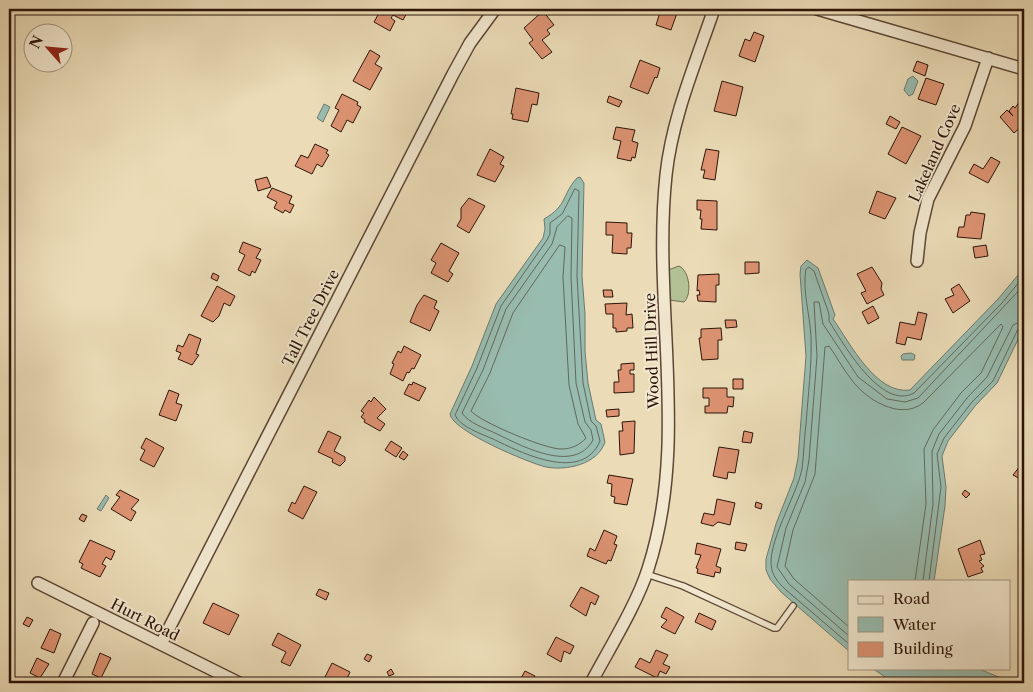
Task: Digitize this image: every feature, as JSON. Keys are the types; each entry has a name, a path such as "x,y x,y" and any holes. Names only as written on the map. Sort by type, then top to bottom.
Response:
{"street":[{"name":"Tall Tree Drive","path":"161,644 453,74 470,43 495,9"},
{"name":"Wood Hill Drive","path":"591,683 646,574 662,510 668,456 669,425 663,216 667,166 676,125 714,9"},
{"path":"817,9 1024,68"},
{"name":"Lakeland Cove","path":"918,261 920,233 928,199 965,126 988,58"},
{"name":"Hurt Road","path":"38,583 239,683"},
{"path":"63,683 92,623"}],"lane":[{"path":"646,574 683,586 774,628 777,628 793,606"}],"green space":[{"path":"679,266 686,273 689,283 687,299 684,302 669,300 668,270"}],"water":[{"path":"913,76 918,81 913,94 909,96 904,90 908,79"},
{"path":"324,104 330,107 323,122 317,118"},
{"path":"580,177 584,183 582,276 588,383 596,420 601,424 605,442 596,456 589,461 572,467 554,468 537,464 492,445 463,429 454,421 450,414 472,366 496,304 543,238 545,229 544,219 561,205 572,184"},
{"path":"807,260 818,268 835,315 833,319 865,365 886,384 898,389 910,390 998,299 1024,268 1024,327 997,383 975,406 948,441 942,456 946,487 945,506 934,580 848,580 848,650 781,592 770,579 766,570 766,559 776,524 794,478 798,458 806,356 801,266"},
{"path":"911,353 915,355 914,360 902,360 901,356 903,354"},
{"path":"106,495 109,498 101,511 97,509"},
{"path":"875,670 982,670 1001,678 1005,683 894,683"}],"building":[{"path":"384,9 409,9 403,20 393,15 391,18 395,21 390,31 374,22 379,13 384,15 386,12"},
{"path":"661,9 675,9 674,13 677,13 671,30 656,25"},
{"path":"1018,9 1024,9 1024,16 1017,14"},
{"path":"543,11 554,25 547,30 550,34 542,40 552,52 542,59 529,43 533,40 524,28"},
{"path":"754,32 764,36 755,62 739,56 745,39 750,41"},
{"path":"370,50 380,56 375,64 382,68 370,90 353,81"},
{"path":"640,60 660,68 648,94 630,87"},
{"path":"917,61 928,65 925,76 913,71"},
{"path":"926,78 944,84 936,105 918,99"},
{"path":"722,81 743,87 736,116 714,111"},
{"path":"516,88 539,93 537,105 532,104 528,122 512,119 513,114 511,114"},
{"path":"342,94 358,102 357,105 361,107 353,123 347,120 341,132 331,126 339,110 335,108"},
{"path":"609,96 622,101 619,107 607,102"},
{"path":"1020,101 1024,103 1024,124 1014,133 1000,117 1007,110 1013,116 1009,111 1013,106 1015,108"},
{"path":"890,116 900,122 896,129 886,124"},
{"path":"616,127 635,130 632,141 638,143 635,158 632,157 631,161 617,158 621,141 613,139"},
{"path":"902,127 921,136 906,164 888,154"},
{"path":"315,144 328,150 326,153 329,155 322,167 317,164 312,174 295,166 301,155 308,158"},
{"path":"490,149 504,157 500,164 504,166 495,182 477,175"},
{"path":"706,149 719,151 715,180 703,178 705,170 701,170"},
{"path":"991,157 1000,162 988,183 969,173 974,164 983,169"},
{"path":"267,177 271,187 258,191 255,180"},
{"path":"272,188 292,196 289,203 294,205 290,213 285,210 283,213 274,208 277,202 267,197"},
{"path":"877,191 896,198 885,219 869,213"},
{"path":"469,198 485,206 469,233 457,226 461,219 461,208"},
{"path":"697,200 717,201 717,230 701,229 701,210 697,210"},
{"path":"971,212 985,214 981,239 957,237 959,227 964,227 966,215 970,215"},
{"path":"606,222 627,223 627,233 632,233 631,248 627,248 627,254 612,253 613,235 606,235"},
{"path":"243,242 261,249 256,258 261,260 255,273 252,271 250,276 238,270 245,255 239,252"},
{"path":"441,243 459,253 449,271 453,274 448,282 431,273 436,263 431,260"},
{"path":"986,245 988,256 975,258 973,247"},
{"path":"745,262 759,262 759,273 745,274"},
{"path":"872,267 882,283 881,289 884,295 867,304 861,293 866,291 857,274"},
{"path":"213,273 219,276 217,281 211,278"},
{"path":"719,274 719,285 716,285 716,302 698,301 697,295 700,295 699,290 697,291 698,275"},
{"path":"959,284 970,301 953,313 945,299 954,295 951,289"},
{"path":"217,286 235,296 230,306 224,303 219,316 213,322 201,316"},
{"path":"603,290 612,290 613,297 604,297"},
{"path":"424,295 437,301 434,308 439,311 430,331 410,322 417,305"},
{"path":"627,303 626,315 632,314 633,328 627,328 627,331 616,332 616,328 613,328 613,314 606,314 605,304"},
{"path":"873,306 879,318 868,324 862,312"},
{"path":"918,312 927,314 921,340 907,337 905,345 896,343 900,322 915,325"},
{"path":"725,320 736,320 737,327 726,328"},
{"path":"721,328 722,340 718,340 718,359 702,360 699,338 701,338 701,329"},
{"path":"189,334 201,339 196,354 199,355 192,365 178,359 181,353 176,351 178,345 183,347"},
{"path":"404,346 421,355 414,369 412,368 409,373 407,372 403,381 390,374 394,364 392,363 398,351 401,353"},
{"path":"634,363 634,370 630,370 630,374 634,374 634,392 614,393 614,382 619,382 618,370 621,370 621,364"},
{"path":"733,379 743,379 743,389 733,389"},
{"path":"413,382 426,388 419,401 404,394 409,384 412,385"},
{"path":"703,388 727,388 727,397 734,397 733,407 728,406 727,413 705,413 705,406 709,406 709,398 703,398"},
{"path":"169,390 179,394 176,403 182,405 176,421 159,415"},
{"path":"374,397 386,409 377,418 385,424 380,431 364,422 365,420 361,417 364,413 361,411 369,400 371,402"},
{"path":"619,409 619,416 607,417 606,410"},
{"path":"635,421 634,453 620,455 619,431 623,431 622,422"},
{"path":"328,431 341,437 334,451 345,457 345,461 340,466 332,462 333,459 318,452"},
{"path":"744,431 753,433 751,443 742,442"},
{"path":"146,438 164,448 154,467 140,460 145,450 141,448"},
{"path":"391,441 402,448 396,457 385,450"},
{"path":"719,447 739,450 735,473 728,472 727,479 713,476"},
{"path":"403,451 408,455 404,460 399,457"},
{"path":"1024,461 1024,481 1013,475"},
{"path":"609,475 633,479 627,505 614,503 615,497 611,496 612,484 607,483"},
{"path":"304,486 317,492 303,519 288,511 292,502 295,504"},
{"path":"120,490 139,500 131,509 136,512 131,521 111,509 120,497 116,495"},
{"path":"965,490 970,494 966,498 962,494"},
{"path":"717,499 735,503 730,525 718,522 713,526 701,523 704,513 714,515"},
{"path":"756,502 762,504 761,509 755,507"},
{"path":"82,514 87,516 84,522 79,519"},
{"path":"604,530 617,536 614,544 617,545 611,561 608,560 606,564 587,556 590,548 595,551"},
{"path":"90,540 115,551 111,560 106,557 102,564 106,566 100,577 81,568 83,564 79,562"},
{"path":"980,540 985,554 980,555 982,560 979,561 984,566 981,568 983,572 968,577 958,549"},
{"path":"736,542 747,544 745,551 735,549"},
{"path":"697,543 721,549 716,566 721,568 720,573 715,572 714,577 697,573 698,569 696,568 701,555 695,554"},
{"path":"581,587 599,596 595,605 591,602 586,616 570,606"},
{"path":"319,589 329,593 326,600 316,595"},
{"path":"213,603 239,615 229,635 203,623"},
{"path":"666,607 684,617 675,634 661,627 667,620 661,617"},
{"path":"699,613 716,621 712,630 695,622"},
{"path":"27,617 33,620 29,627 23,624"},
{"path":"50,629 61,634 54,653 41,648"},
{"path":"278,633 301,645 290,666 281,662 286,652 272,645"},
{"path":"556,637 574,646 570,654 564,651 561,662 547,654"},
{"path":"656,650 668,655 663,664 670,667 666,674 660,671 657,678 635,667 640,658 650,663"},
{"path":"100,653 111,658 101,678 92,674"},
{"path":"367,654 372,656 369,662 364,659"},
{"path":"37,658 49,664 40,678 30,673"},
{"path":"332,663 350,672 345,683 322,683"},
{"path":"391,669 394,674 389,676 387,672"},
{"path":"525,671 535,676 532,683 520,680"}]}
